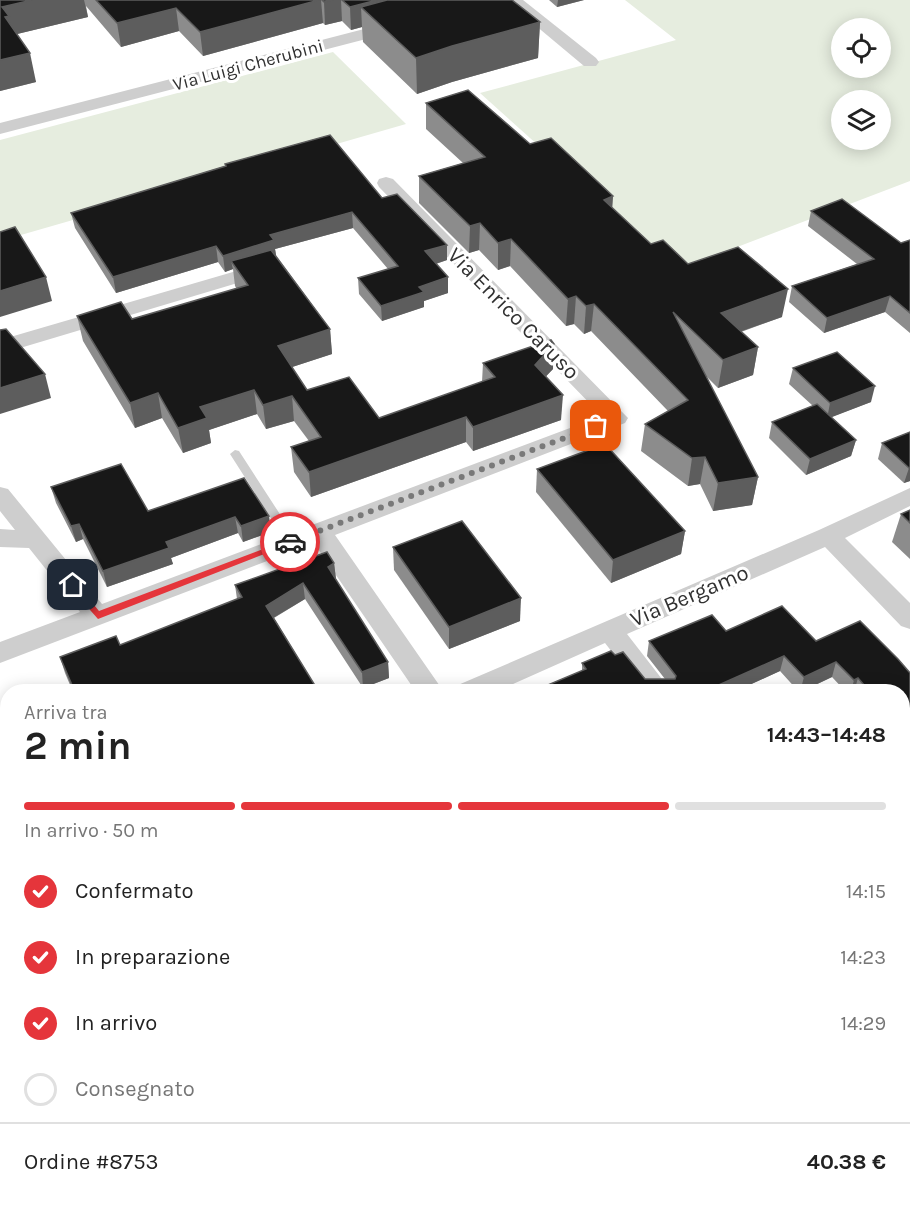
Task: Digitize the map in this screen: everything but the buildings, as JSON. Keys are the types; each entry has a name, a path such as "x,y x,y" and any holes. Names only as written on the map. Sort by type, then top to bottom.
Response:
{"street":[{"path":"513,0 590,62"},
{"name":"Via Luigi Cherubini","path":"0,129 406,23"},
{"name":"Via Enrico Caruso","path":"319,531 617,418 386,183"},
{"path":"0,347 273,266"},
{"path":"0,495 98,615"},
{"name":"Via Bergamo","path":"485,684 828,536 910,496"},
{"path":"0,653 319,531 425,684"},
{"path":"828,536 910,619"},
{"path":"0,538 36,540"},
{"path":"609,630 653,684"}],"lane":[{"path":"235,454 292,542"}],"shaded area":[{"path":"625,0 910,0 910,181 677,270 480,93 676,40"},
{"path":"333,52 406,124 0,241 0,140"}],"way so far":[{"path":"290,542 596,426"}],"route":[{"path":"73,585 98,615 290,542"}]}
